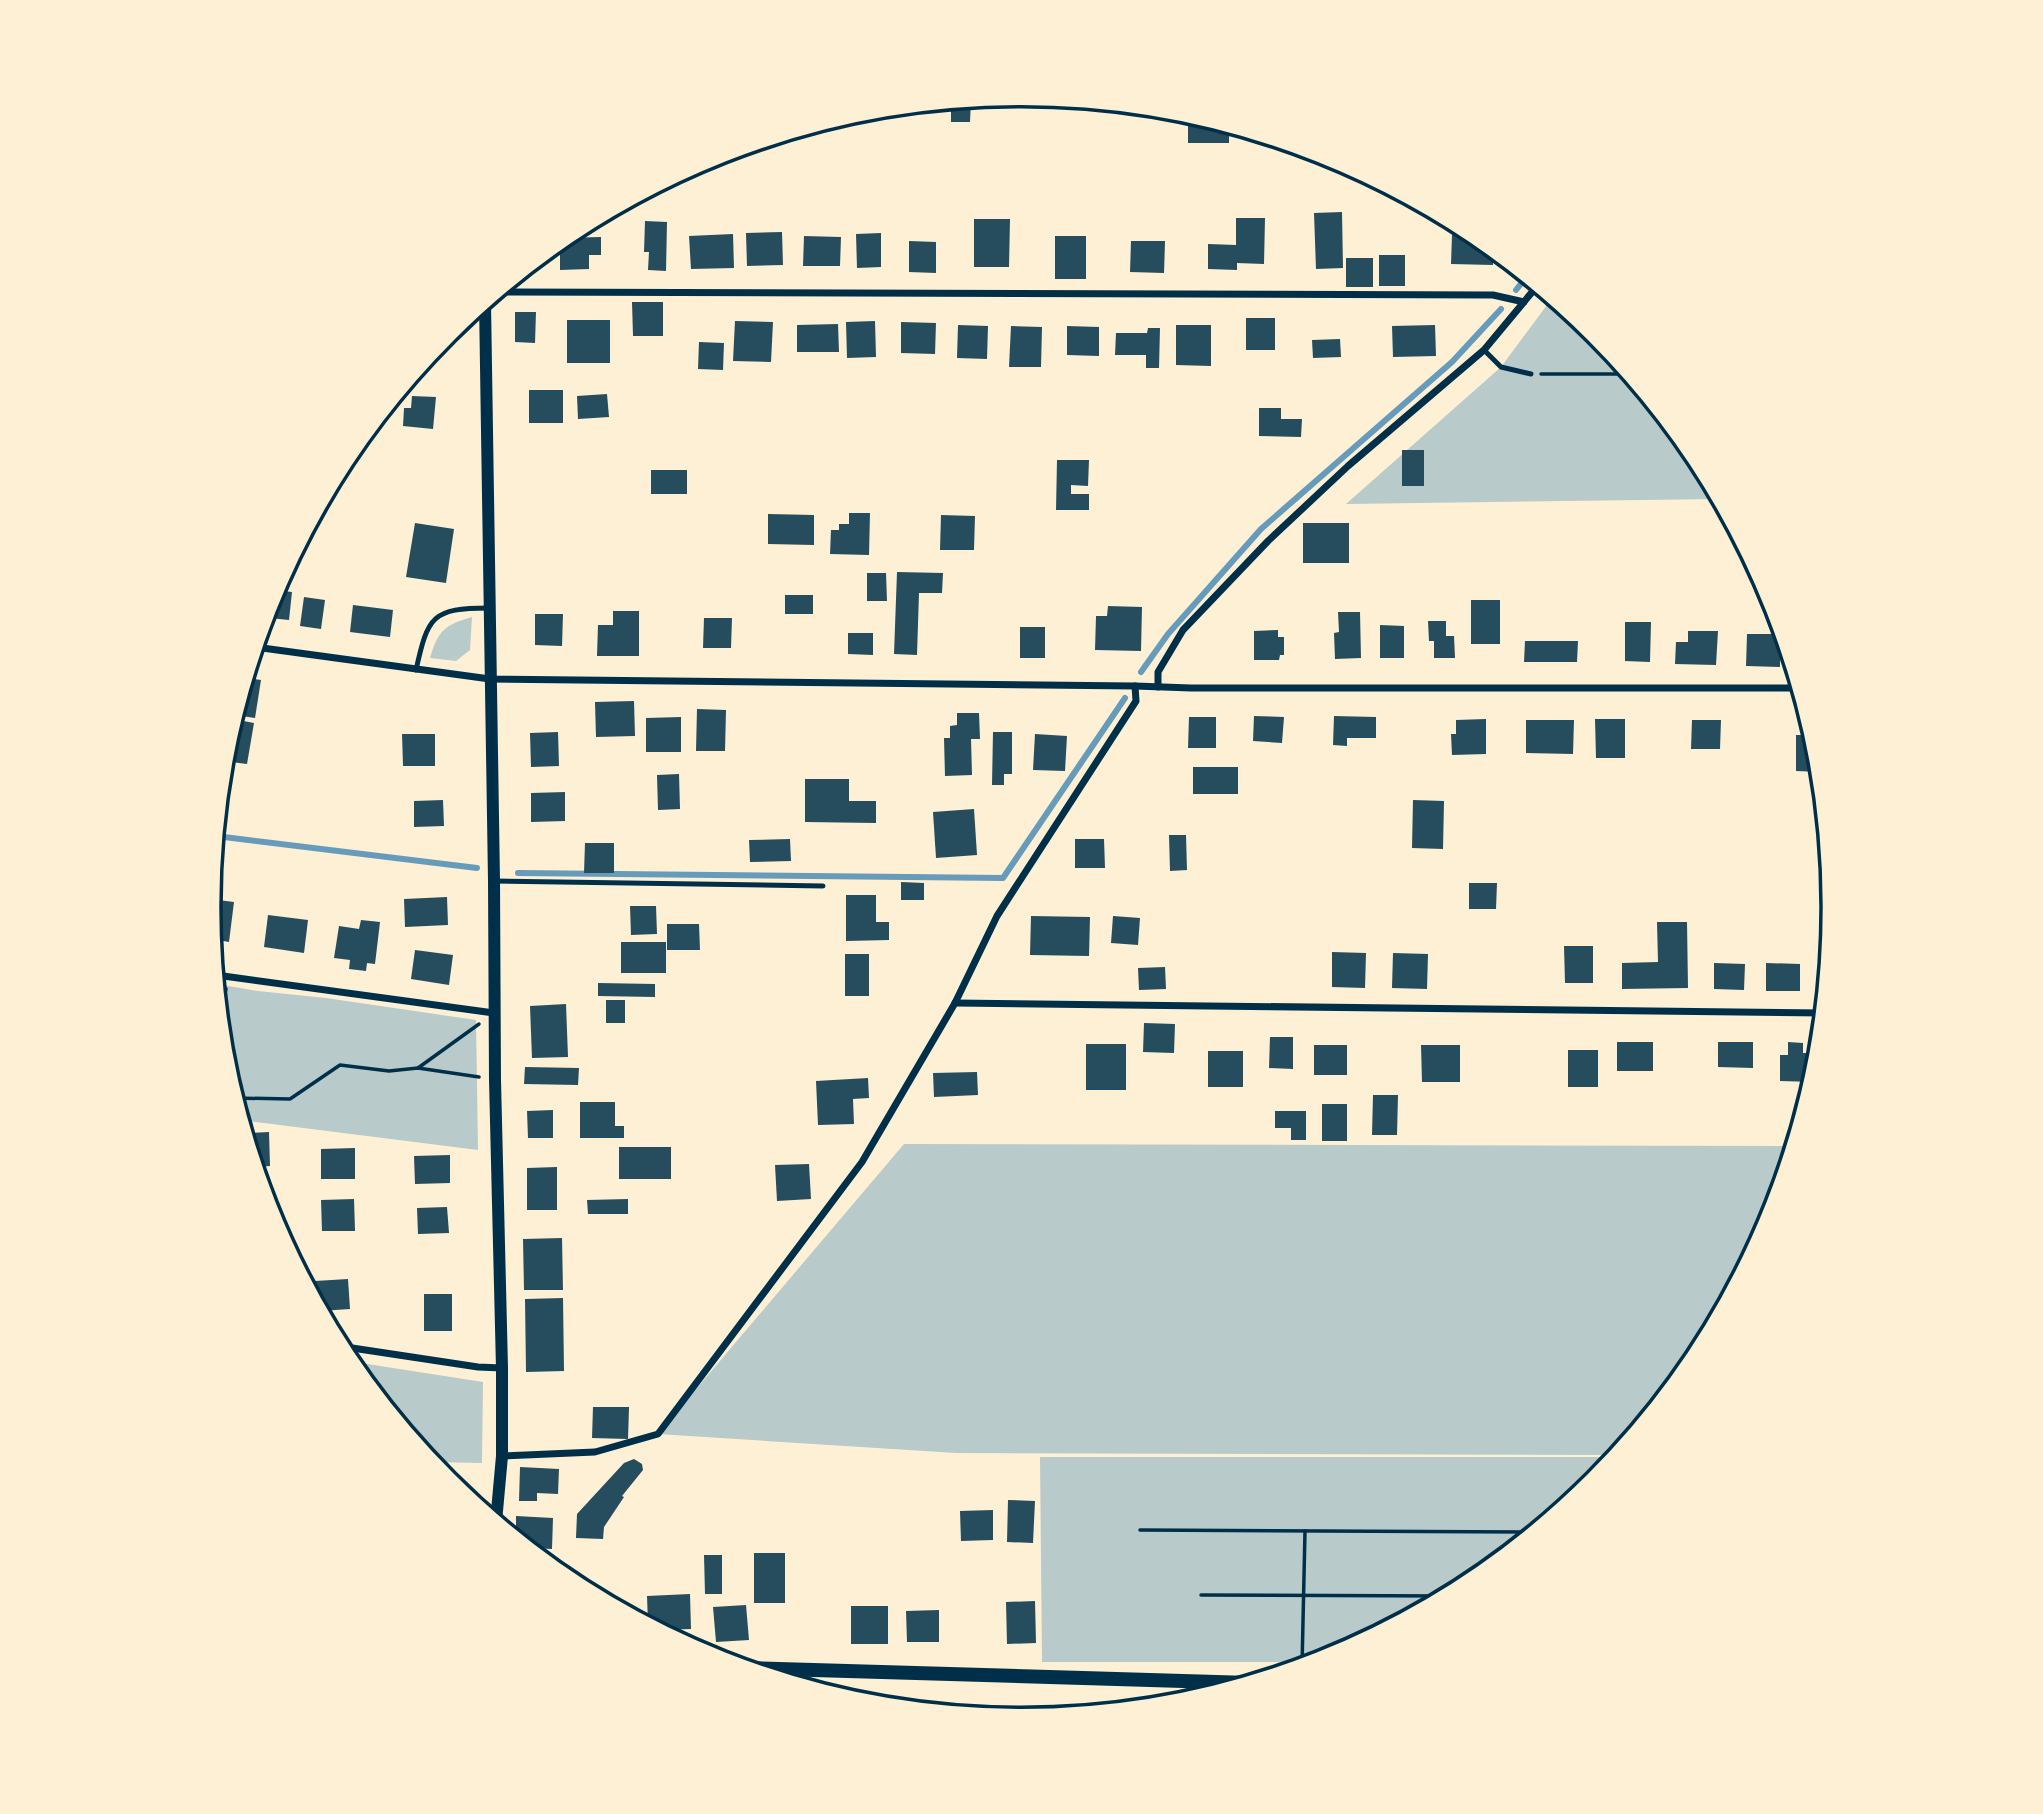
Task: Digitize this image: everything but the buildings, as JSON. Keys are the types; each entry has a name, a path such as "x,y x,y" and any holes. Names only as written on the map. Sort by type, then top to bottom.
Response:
{"main road":[{"path":"777,1669 1220,1682"}],"street":[{"path":"510,292 1493,295 1524,302"},
{"path":"1158,687 1158,672 1183,630 1268,541 1348,466 1484,350 1533,292"},
{"path":"485,313 495,1080 502,1368 502,1456 497,1511"},
{"path":"265,648 490,679 1191,688 1790,688"},
{"path":"502,1456 595,1452 658,1434 862,1162 955,1003 997,916 1136,702 1135,686"},
{"path":"225,976 494,1013"},
{"path":"955,1003 1815,1013"},
{"path":"354,1348 478,1367 502,1368"}],"lane":[{"path":"1484,350 1501,367 1531,374"},
{"path":"416,670 423,639 440,614 459,608 489,608"},
{"path":"494,881 823,886"}],"path":[{"path":"1531,374 1618,374"},
{"path":"226,991 229,977"},
{"path":"418,1068 494,1013"},
{"path":"245,1098 290,1099 340,1065 389,1071 418,1068 495,1080"},
{"path":"1140,1530 1521,1532"},
{"path":"1302,1656 1305,1531"},
{"path":"1200,1595 1428,1596"}],"shaded area":[{"path":"1548,304 1623,379 1687,462 1710,499 1346,504 1501,367"},
{"path":"472,617 470,650 456,661 430,658 436,641 444,630"},
{"path":"226,985 476,1020 478,1150 251,1121 237,1063"},
{"path":"904,1144 1784,1146 1761,1213 1715,1307 1656,1394 1604,1455 956,1453 658,1434"},
{"path":"365,1364 483,1382 482,1463 446,1462 420,1435"},
{"path":"1040,1457 1602,1457 1549,1509 1509,1542 1466,1572 1375,1625 1287,1662 1042,1662"}],"waterway":[{"path":"1516,290 1522,283"},
{"path":"1141,672 1168,634 1261,529 1452,362 1501,309"},
{"path":"518,873 1003,878 1125,698"},
{"path":"225,837 477,868"}]}
